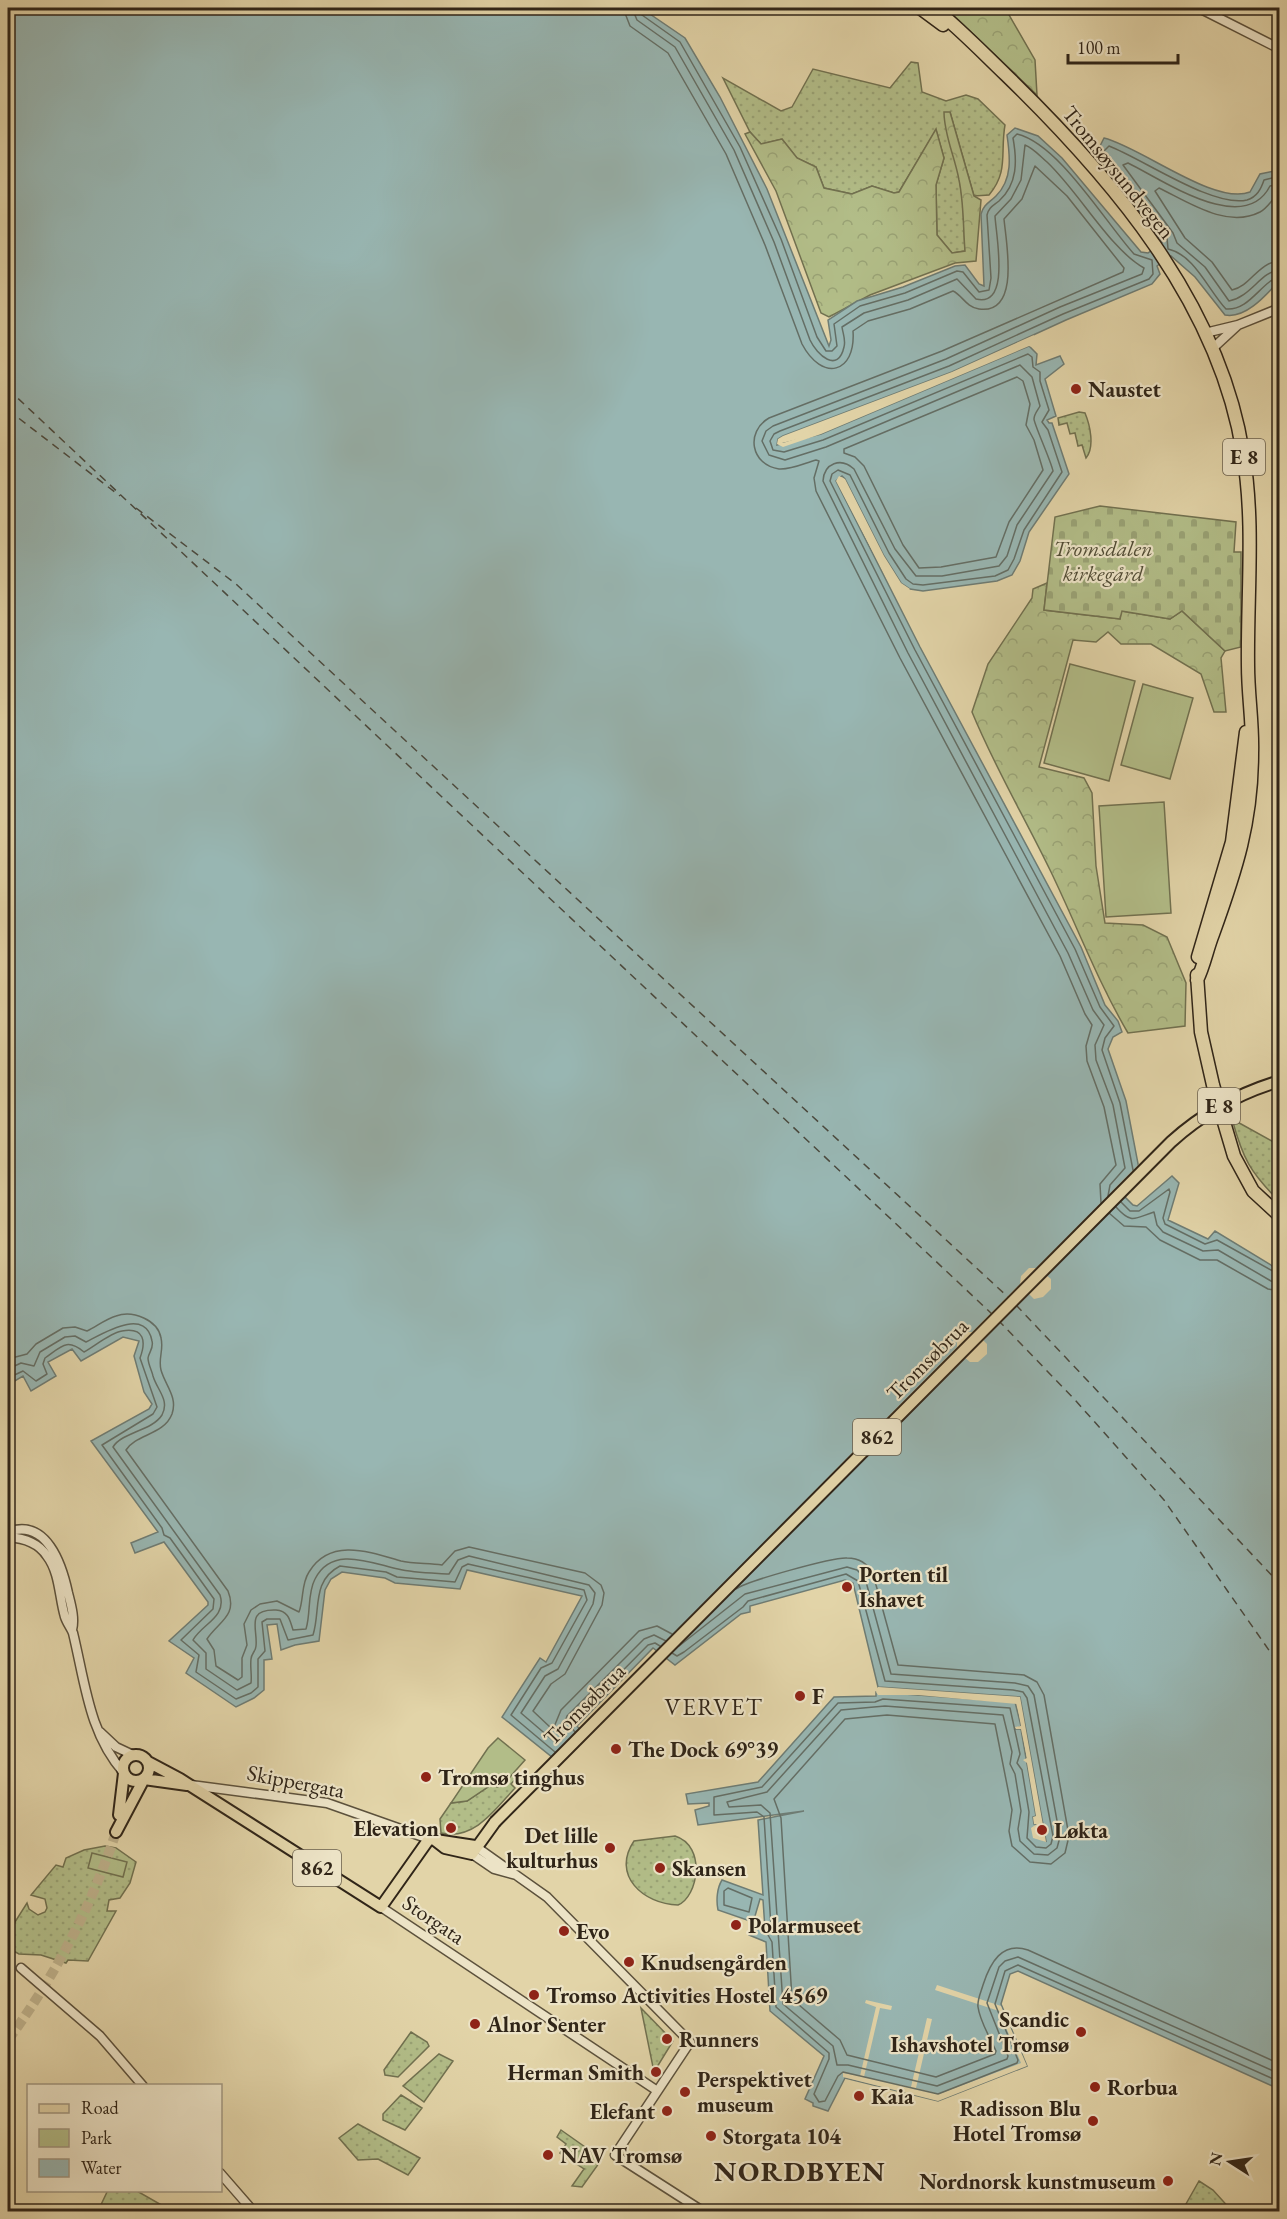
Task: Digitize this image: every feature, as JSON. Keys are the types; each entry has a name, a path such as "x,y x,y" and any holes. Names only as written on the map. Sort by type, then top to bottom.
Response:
{"highway":[{"name":"Tromsøysundvegen","path":"920,8 994,64"},
{"name":"Tromsøysundvegen","path":"934,8 994,64 1082,154 1153,244 1205,333 1235,412 1246,470 1250,520 1249,705 1235,830 1227,864 1201,943 1197,1007 1206,1055 1234,1156 1253,1191 1280,1216"}],"main road":[{"name":"Tromsøbrua","path":"473,1850 495,1822 1171,1142 1193,1124 1230,1100 1280,1081"},
{"name":"862","path":"133,1755 142,1756 148,1762"},
{"path":"133,1755 124,1762 116,1829 150,1770 148,1762"},
{"name":"Storgata","path":"148,1762 381,1907"},
{"name":"862","path":"124,1773 134,1781 144,1779"},
{"name":"Storgata","path":"144,1779 187,1785"},
{"path":"381,1907 432,1840"},
{"name":"Skippergata","path":"432,1840 445,1848 473,1850"}],"street":[{"path":"1199,8 1280,49"},
{"path":"1205,333 1238,325 1280,308"},
{"path":"1212,350 1238,325"},
{"path":"8,1532 23,1530 38,1535 58,1556 73,1614 72,1630 89,1709 104,1745 124,1773"},
{"path":"8,1537 30,1541 48,1557 65,1617 72,1630"},
{"path":"99,1731 116,1747 133,1755"},
{"name":"Skippergata","path":"187,1785 260,1792 327,1803 432,1840"},
{"name":"Skippergata","path":"473,1850 494,1869 516,1875 547,1896 690,2042 656,2090"},
{"name":"Storgata","path":"381,1907 656,2090"},
{"path":"21,1968 100,2036 142,2084"},
{"path":"656,2090 615,2155 704,2211"},
{"path":"222,2175 254,2211"}],"green space":[{"path":"946,8 1005,8 1035,60 1037,95"},
{"path":"911,62 918,63 922,92 946,101 966,95 978,99 1005,125 1003,162 999,178 989,195 974,196 950,112 963,204 965,251 952,253 937,235 936,185 944,158 936,130 899,192 894,193 872,186 852,194 824,188 816,167 797,158 782,139 761,144 750,132 723,78 781,111 792,107 813,69 890,88"},
{"path":"944,112 950,112 974,196 981,200 976,261 955,263 870,295 829,317 821,313 776,191 745,134 750,132 761,144 782,139 797,158 816,167 824,188 852,194 872,186 894,193 899,192 936,129 944,158 936,185 937,235 952,253 965,251 962,198"},
{"path":"1079,412 1085,413 1090,430 1091,442 1086,458 1082,445 1078,446 1075,433 1070,434 1067,423 1059,425 1058,418"},
{"name":"Tromsdalen kirkegård","path":"1100,506 1236,522 1234,552 1241,552 1241,647 1225,651 1182,611 1170,619 1122,611 1120,619 1044,610 1055,517"},
{"path":"1047,583 1044,610 1120,619 1121,611 1170,619 1182,611 1225,651 1221,658 1226,712 1214,712 1201,674 1151,644 1121,644 1108,632 1096,642 1073,640 1039,767 1084,778 1092,793 1096,866 1105,923 1143,925 1167,937 1186,983 1185,1026 1128,1033 1107,994 1051,872 1000,773 972,712 988,664 1032,598 1033,589"},
{"path":"1070,664 1135,681 1109,781 1044,763"},
{"path":"1143,684 1193,698 1170,779 1121,765"},
{"path":"1164,802 1171,913 1106,917 1099,806"},
{"path":"1232,1119 1279,1145 1279,1201 1254,1173 1244,1155"},
{"path":"498,1738 525,1760 498,1787 494,1783 467,1801 451,1803 488,1748"},
{"path":"515,1771 519,1775 511,1784 515,1788 484,1821 464,1832 441,1833 440,1819 451,1803 467,1801 494,1783 497,1787"},
{"path":"675,1836 692,1850 696,1871 690,1892 678,1905 653,1899 643,1893 634,1885 626,1865 628,1853 634,1841"},
{"path":"105,1846 116,1848 136,1862 130,1883 120,1898 109,1900 107,1911 116,1911 88,1961 68,1960 66,1963 41,1955 19,1954 8,1948 8,1933 27,1903 29,1909 38,1915 45,1912 47,1908 45,1899 31,1895 56,1865 63,1867 66,1858 84,1850"},
{"path":"92,1853 127,1862 123,1877 88,1868"},
{"path":"641,2008 673,2041 654,2072"},
{"path":"411,2032 427,2042 429,2046 398,2077 385,2075 384,2070"},
{"path":"439,2054 453,2061 424,2102 403,2086"},
{"path":"401,2095 422,2108 405,2130 383,2120 383,2114"},
{"path":"358,2124 420,2158 408,2175 378,2159 358,2160 339,2138"},
{"path":"561,2130 602,2159 582,2187 572,2186 584,2169 560,2153 566,2144 557,2137"},
{"path":"1199,2181 1213,2190 1232,2211 1182,2211"},
{"path":"107,2192 139,2192 172,2211 98,2211"}],"water":[{"path":"8,8 641,8 685,38 720,97 767,189 829,346 831,340 828,320 857,301 903,287 955,266 965,265 979,284 984,286 981,214 985,206 1001,189 1008,175 1007,135 1015,128 1038,136 1062,158 1141,252 1148,253 1162,242 1096,154 1104,138 1218,191 1235,194 1250,192 1260,174 1279,170 1279,281 1262,299 1241,313 1225,315 1195,277 1171,256 1157,266 1160,274 1152,284 952,372 783,436 778,439 777,445 821,434 1029,346 1037,354 1036,365 1060,356 1064,364 1045,379 1056,416 1047,420 1052,423 1069,474 1029,532 1020,561 1012,575 997,581 923,591 910,589 901,583 884,556 845,479 842,476 836,481 920,647 1081,947 1105,1005 1118,1021 1122,1032 1113,1037 1108,1049 1126,1101 1140,1174 1121,1193 1137,1206 1172,1176 1179,1183 1168,1220 1208,1239 1215,1231 1279,1270 1279,2089 1018,1971 1010,1974 1001,2004 1027,2066 938,2101 845,2078 828,2111 813,2106 813,2103 805,2099 824,2056 770,2011 766,1942 749,1935 752,1925 765,1929 763,1900 760,1899 755,1916 747,1920 718,1910 717,1902 722,1880 763,1895 758,1820 804,1811 698,1825 695,1810 709,1806 709,1803 688,1804 686,1794 758,1782 834,1697 876,1696 876,1692 1015,1702 1021,1726 1016,1729 1021,1729 1036,1816 1033,1817 1034,1824 1037,1824 1034,1828 1036,1837 1046,1841 1020,1697 878,1687 853,1583 845,1580 750,1606 750,1612 741,1614 675,1665 653,1648 577,1726 586,1736 552,1757 502,1717 540,1658 546,1662 582,1596 467,1570 460,1589 395,1583 385,1578 342,1572 331,1579 325,1590 319,1641 281,1650 277,1624 267,1625 272,1659 264,1660 264,1690 236,1707 186,1673 194,1658 169,1641 208,1605 208,1602 164,1542 135,1553 131,1543 158,1532 91,1441 149,1409 152,1404 144,1392 134,1356 139,1341 123,1337 81,1361 72,1349 48,1362 56,1376 31,1391 23,1376 8,1385"}],"pier":[{"path":"1034,335 1033,338 960,372 1028,343 1033,344 1032,347 1029,346 821,434 783,447 777,444 778,439 783,436 952,372","holes":["946,378 820,431 783,443 779,442"]},
{"path":"839,476 845,479 884,556 901,583 910,589 908,591 899,585 881,558 840,479 900,598 898,600 836,481"},
{"path":"1141,1162 1143,1173 1046,1275 1051,1279 1051,1289 1043,1297 1034,1299 1028,1293 982,1339 987,1344 987,1354 978,1362 970,1362 964,1357 663,1661 654,1653 957,1347 957,1341 965,1332 972,1332 1020,1284 1021,1276 1029,1268 1036,1268"},
{"path":"878,1687 1020,1697 1046,1842 1033,1838 1031,1828 1037,1824 1034,1824 1033,1817 1036,1816 1027,1763 1023,1760 1027,1758 1021,1729 1015,1727 1021,1726 1017,1704 918,1695 878,1695 876,1692"},
{"path":"937,1985 1001,2006 1027,2066 938,2101 843,2077 843,2073 860,2076 876,2007 865,2003 866,2000 892,2006 891,2010 880,2008 864,2077 911,2087 927,2018 932,2019 916,2088 939,2094 1021,2063 999,2011 935,1990"}],"ferry route":[{"path":"8,389 993,1315"},
{"path":"8,410 120,496"},
{"path":"136,508 236,584 1009,1298"},
{"path":"1016,1305 1280,1584"},
{"path":"998,1320 1076,1401 1164,1500 1280,1666"}],"tunnel":[{"path":"8,2040 41,1991 70,1940 95,1888 116,1832"}],"place":[{"name":"Naustet","path":"1076,389"},
{"name":"Porten til Ishavet","path":"847,1587"},
{"name":"F","path":"800,1696"},
{"name":"The Dock 69°39","path":"616,1749"},
{"name":"Tromsø tinghus","path":"426,1777"},
{"name":"Elevation","path":"451,1828"},
{"name":"Løkta","path":"1042,1830"},
{"name":"Det lille kulturhus","path":"610,1848"},
{"name":"Skansen","path":"660,1868"},
{"name":"Polarmuseet","path":"736,1925"},
{"name":"Evo","path":"564,1931"},
{"name":"Knudsengården","path":"629,1962"},
{"name":"Tromso Activities Hostel 4569","path":"534,1995"},
{"name":"Alnor Senter","path":"475,2024"},
{"name":"Scandic Ishavshotel Tromsø","path":"1081,2032"},
{"name":"Runners","path":"667,2039"},
{"name":"Herman Smith","path":"656,2072"},
{"name":"Rorbua","path":"1095,2087"},
{"name":"Perspektivet museum","path":"685,2092"},
{"name":"Kaia","path":"859,2096"},
{"name":"Elefant","path":"667,2111"},
{"name":"Radisson Blu Hotel Tromsø","path":"1093,2121"},
{"name":"Storgata 104","path":"711,2136"},
{"name":"NAV Tromsø","path":"548,2155"},
{"name":"Nordnorsk kunstmuseum","path":"1168,2181"}],"district":[{"name":"VERVET","path":"714,1707"},
{"name":"NORDBYEN","path":"800,2171"}]}
